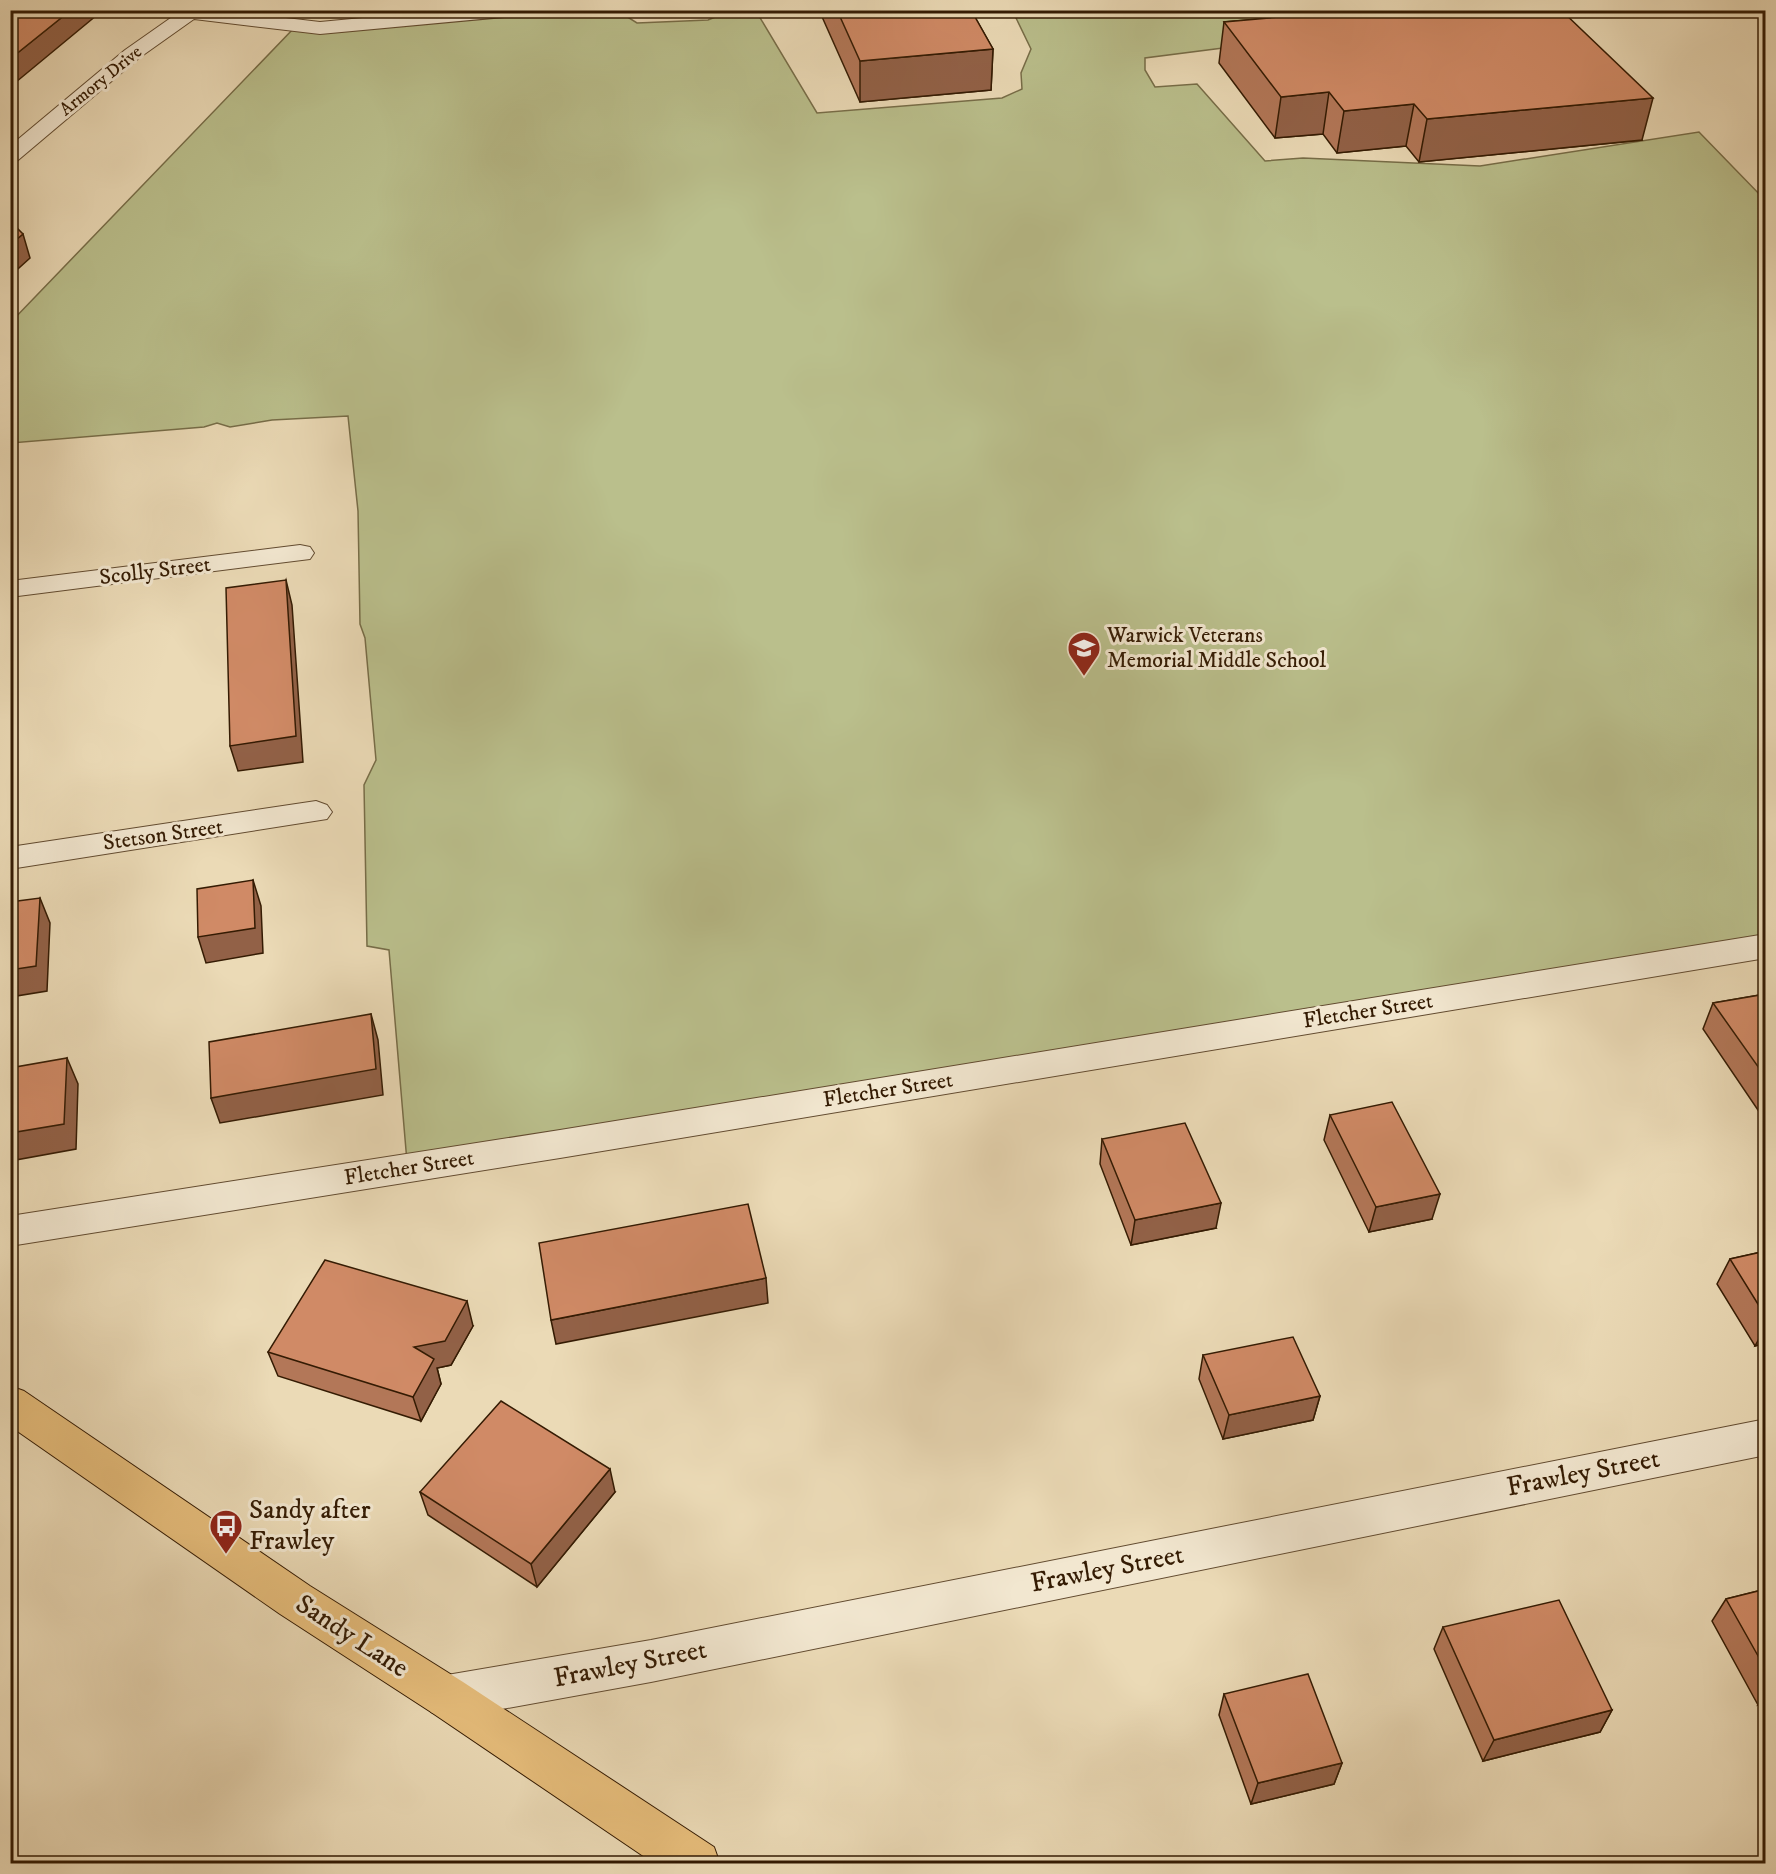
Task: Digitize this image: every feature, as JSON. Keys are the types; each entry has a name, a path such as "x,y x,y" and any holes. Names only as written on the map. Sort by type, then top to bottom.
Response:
{"main road":[{"name":"Sandy Lane","path":"10,1403 295,1600 447,1697 698,1863"}],"street":[{"path":"193,12 320,28 514,10"},
{"name":"Armory Drive","path":"10,157 132,54 193,12"},
{"name":"Scolly Street","path":"10,589 300,553"},
{"name":"Stetson Street","path":"10,858 316,812"},
{"name":"Fletcher Street","path":"10,1231 560,1144 1766,946"},
{"name":"Frawley Street","path":"447,1697 651,1661 1766,1437"}],"green space":[{"name":"Warwick Veterans Memorial Middle School","path":"519,10 618,11 637,23 708,20 728,12 756,11 817,113 1002,98 1022,89 1021,73 1031,49 1016,18 1007,11 1290,11 1318,36 1145,58 1145,70 1155,87 1197,84 1265,161 1303,158 1480,166 1699,132 1765,200 1765,942 407,1162 389,950 367,946 364,785 376,760 365,638 360,624 358,511 348,416 272,420 230,427 217,423 204,427 11,443 10,323 295,27"}],"building":[{"path":"10,10 71,10 10,59"},
{"path":"837,10 971,10 993,49 860,61"},
{"path":"1357,10 1561,10 1653,98 1427,119 1414,104 1344,111 1329,92 1281,97 1224,22"},
{"path":"10,221 23,234 10,245"},
{"path":"286,580 296,736 230,746 226,588"},
{"path":"253,880 255,928 198,937 197,889"},
{"path":"40,898 36,966 10,970 10,902"},
{"path":"1766,994 1766,1078 1713,1003"},
{"path":"371,1014 376,1069 211,1098 209,1042"},
{"path":"67,1058 64,1124 10,1133 10,1068"},
{"path":"1392,1102 1440,1194 1376,1207 1330,1115"},
{"path":"1185,1123 1221,1203 1135,1220 1102,1139"},
{"path":"748,1204 766,1278 551,1320 539,1243"},
{"path":"1766,1251 1766,1317 1730,1259"},
{"path":"325,1260 467,1301 445,1341 414,1347 434,1359 413,1397 268,1352"},
{"path":"1293,1337 1320,1396 1229,1415 1203,1355"},
{"path":"501,1401 610,1469 531,1564 420,1492"},
{"path":"1766,1589 1766,1670 1726,1599"},
{"path":"1559,1600 1612,1710 1494,1740 1443,1627"},
{"path":"1308,1674 1342,1763 1258,1783 1224,1694"}],"place":[{"name":"Warwick Veterans Memorial Middle School","path":"1084,677"},
{"name":"Sandy after Frawley","path":"226,1555"}]}
